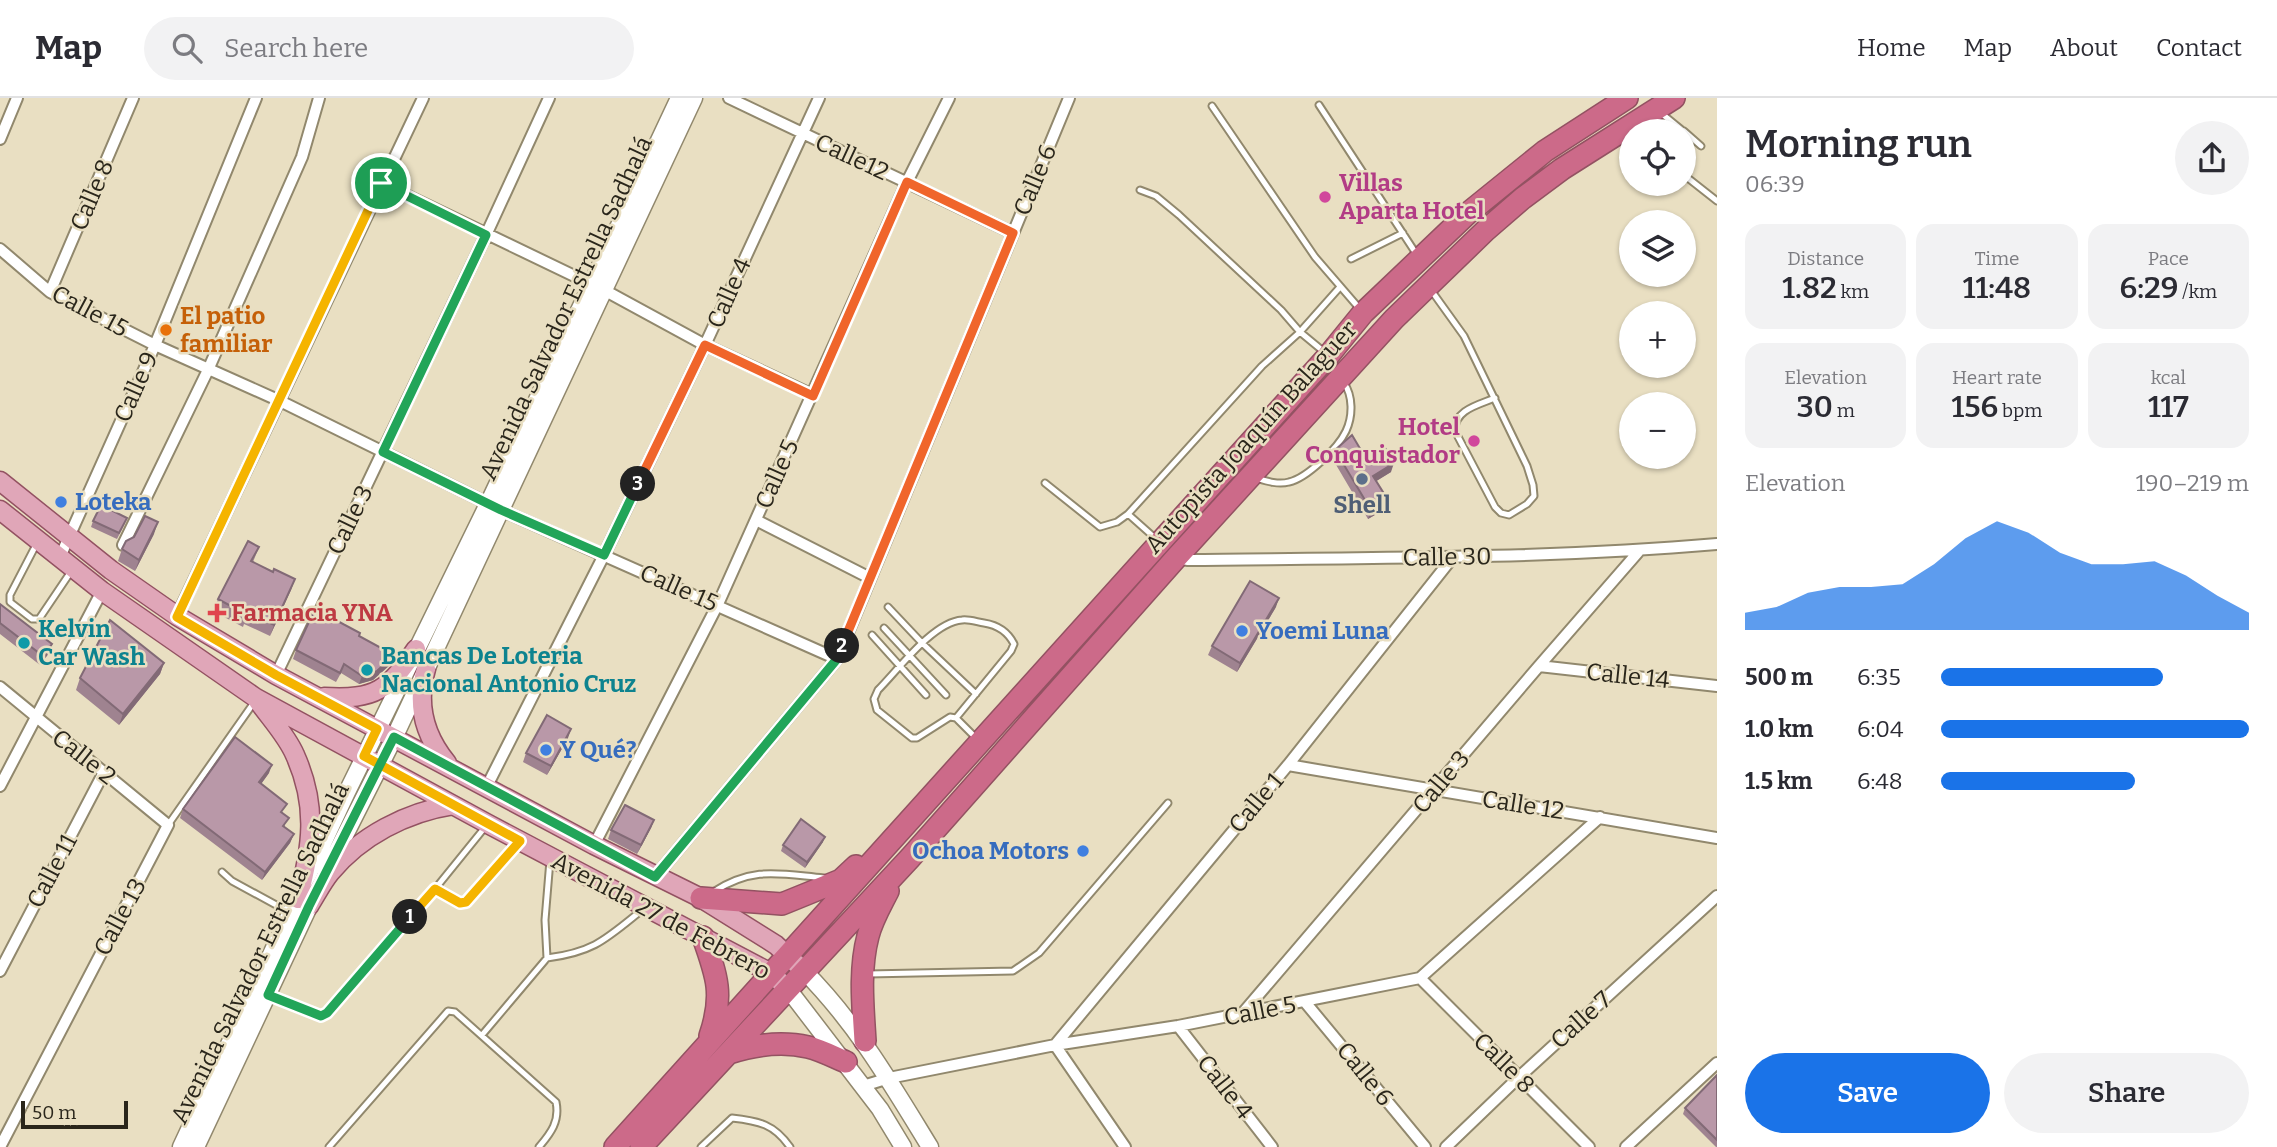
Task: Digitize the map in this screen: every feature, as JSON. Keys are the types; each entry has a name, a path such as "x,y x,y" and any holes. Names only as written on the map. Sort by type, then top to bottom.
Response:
{"highway":[{"name":"Autopista Joaquín Balaguer","path":"932,796 1328,356 1363,313 1467,214 1505,182 1545,151 1627,98"},
{"name":"Autopista Joaquín Balaguer","path":"1645,119 1665,103"},
{"name":"Autopista Joaquín Balaguer","path":"910,858 1340,376 1427,286 1522,198 1619,138"},
{"path":"701,898 782,904 841,880 932,796"},
{"path":"615,1147 932,796"},
{"path":"641,1147 910,858"},
{"path":"865,1041 863,974 869,933 889,888 910,858"},
{"path":"703,937 716,972 718,993 718,1013 705,1047"},
{"path":"727,1053 750,1046 786,1045 808,1047 846,1062"}],"main road":[{"name":"Avenida Salvador Estrella Sadhalá","path":"598,287 678,98"},
{"name":"Avenida Salvador Estrella Sadhalá","path":"196,1147 268,995 300,906 380,766 495,507 598,287 694,98"},
{"name":"Avenida 27 de Febrero","path":"0,481 111,570 177,617 276,675 486,788 655,877 701,898 788,954 804,971"},
{"name":"Avenida Salvador Estrella Sadhalá","path":"181,1147 300,906 364,756 416,649 495,507"},
{"name":"Avenida 27 de Febrero","path":"0,510 102,591 256,698 771,973 788,989"},
{"path":"319,697 342,698 372,693 388,686 416,649"},
{"path":"425,669 420,704 424,722 440,754 452,768"},
{"path":"256,698 295,754 311,803 310,843 300,906"},
{"path":"300,906 330,873 377,831 437,807 453,805"},
{"path":"804,971 865,1041 930,1147"},
{"path":"788,989 846,1062 904,1147"}],"street":[{"path":"0,139 17,98"},
{"name":"Calle 8","path":"50,292 133,98"},
{"name":"Calle 9","path":"67,563 69,536 155,345 256,98"},
{"path":"122,545 208,370 302,157 319,98"},
{"path":"177,617 423,98"},
{"name":"Calle 3","path":"276,675 549,98"},
{"name":"Calle12","path":"729,98 1013,233"},
{"name":"Calle 4","path":"486,788 604,555 819,98"},
{"name":"Calle 5","path":"594,845 718,604 907,182 949,98"},
{"name":"Calle 6","path":"655,877 837,659 1069,98"},
{"path":"381,183 598,287 705,345 813,396"},
{"name":"Calle 15","path":"0,249 50,292 155,345 280,401 495,507 837,659"},
{"path":"756,520 870,578"},
{"name":"Calle 30","path":"1176,558 1453,557 1640,550 1717,544"},
{"name":"Calle 3","path":"1242,1014 1640,550"},
{"name":"Calle 1","path":"1055,1045 1288,765 1453,557"},
{"path":"0,786 102,591"},
{"name":"Calle 14","path":"1539,666 1717,686"},
{"name":"Calle 2","path":"0,687 34,718 168,825"},
{"name":"Calle 12","path":"1288,765 1717,838"},
{"name":"Calle 11","path":"0,971 104,772"},
{"name":"Calle 5","path":"863,1086 1055,1045 1178,1026 1420,978 1600,817"},
{"name":"Calle 13","path":"0,1147 168,825"},
{"name":"Calle 7","path":"1446,1147 1717,896"},
{"name":"Calle 8","path":"1420,978 1589,1147"},
{"name":"Calle 6","path":"1306,1002 1425,1147"},
{"name":"Calle 4","path":"1178,1026 1272,1147"},
{"path":"1055,1045 1125,1147"},
{"path":"1626,1147 1717,1063"}],"lane":[{"path":"1319,105 1420,260"},
{"path":"1212,107 1315,257 1363,313"},
{"path":"1696,142 1701,146"},
{"path":"1696,184 1717,201"},
{"path":"1140,190 1156,196 1179,215 1328,356"},
{"path":"1351,259 1403,233"},
{"path":"1427,286 1464,336 1527,466 1534,496 1527,504 1509,515 1501,513 1495,507 1455,431 1454,422 1459,414 1494,398"},
{"path":"1045,483 1100,527 1117,522 1128,514 1262,366 1300,332 1340,287"},
{"path":"1250,476 1270,482 1289,482 1311,470 1332,450 1346,430 1351,407 1349,391 1340,376"},
{"path":"1128,514 1160,542"},
{"path":"39,540 10,595 10,602 32,619 40,619 67,563"},
{"path":"888,607 976,694"},
{"path":"956,718 1014,644 1010,636 994,625 961,620 944,626 922,643 878,690 874,699 877,710 915,739 950,717 956,718 980,742"},
{"path":"884,628 946,695"},
{"path":"872,635 926,695"},
{"name":"Calle 13","path":"168,825 256,698"},
{"path":"863,974 1013,971 1039,953 1168,803"},
{"path":"268,995 312,1014 321,1016 327,1013 488,824"},
{"path":"435,889 460,903 466,902 520,841"},
{"path":"547,958 545,920 551,857"},
{"path":"222,872 232,881 300,906"},
{"path":"701,898 728,882 753,874 780,872 841,880"},
{"path":"482,1035 547,958 595,947 645,908"},
{"path":"329,1147 448,1011 455,1012 556,1102 558,1114 551,1132 539,1147"},
{"path":"701,1147 732,1118 757,1121 780,1133 790,1147"}],"building":[{"name":"Shell","path":"1352,435 1365,457 1384,446 1394,463 1373,476 1388,500 1371,510 1335,450"},
{"path":"101,505 127,518 119,533 93,521"},
{"path":"145,516 158,522 139,560 122,549 126,541 134,537"},
{"path":"248,541 259,547 251,561 295,579 274,625 249,613 247,615 218,599"},
{"name":"Yoemi Luna","path":"1250,581 1279,598 1240,663 1212,646"},
{"path":"0,604 52,644 43,656 0,623"},
{"path":"315,609 394,655 377,671 362,676 344,664 340,673 296,650"},
{"path":"110,620 164,663 123,714 80,678"},
{"name":"Y Qué?","path":"547,715 571,729 551,766 526,753"},
{"path":"235,737 272,765 259,782 287,804 281,812 289,818 283,826 294,834 265,872 183,809"},
{"path":"625,805 654,820 641,845 611,830"},
{"path":"801,819 825,837 807,862 783,845"},
{"path":"1717,1075 1717,1140 1685,1108"}],"place":[{"name":"Villas Aparta Hotel","path":"1325,197"},
{"name":"El patio familiar","path":"166,330"},
{"name":"Hotel Conquistador","path":"1474,441"},
{"name":"Shell","path":"1362,479"},
{"name":"Loteka","path":"61,502"},
{"name":"Farmacia YNA","path":"217,613"},
{"name":"Yoemi Luna","path":"1242,631"},
{"name":"Kelvin Car Wash","path":"24,643"},
{"name":"Bancas De Loteria Nacional Antonio Cruz","path":"367,670"},
{"name":"Y Qué?","path":"546,750"},
{"name":"Ochoa Motors","path":"1083,851"}],"route":[{"path":"381,183 177,617 276,675 377,729 364,756 380,766 520,841 466,902 460,903 435,889 327,1013 321,1016 268,995 309,906 380,766 394,737 655,877 837,659 1013,233 907,182 813,396 705,345 604,555 501,510 383,452 486,235 381,183"}]}
